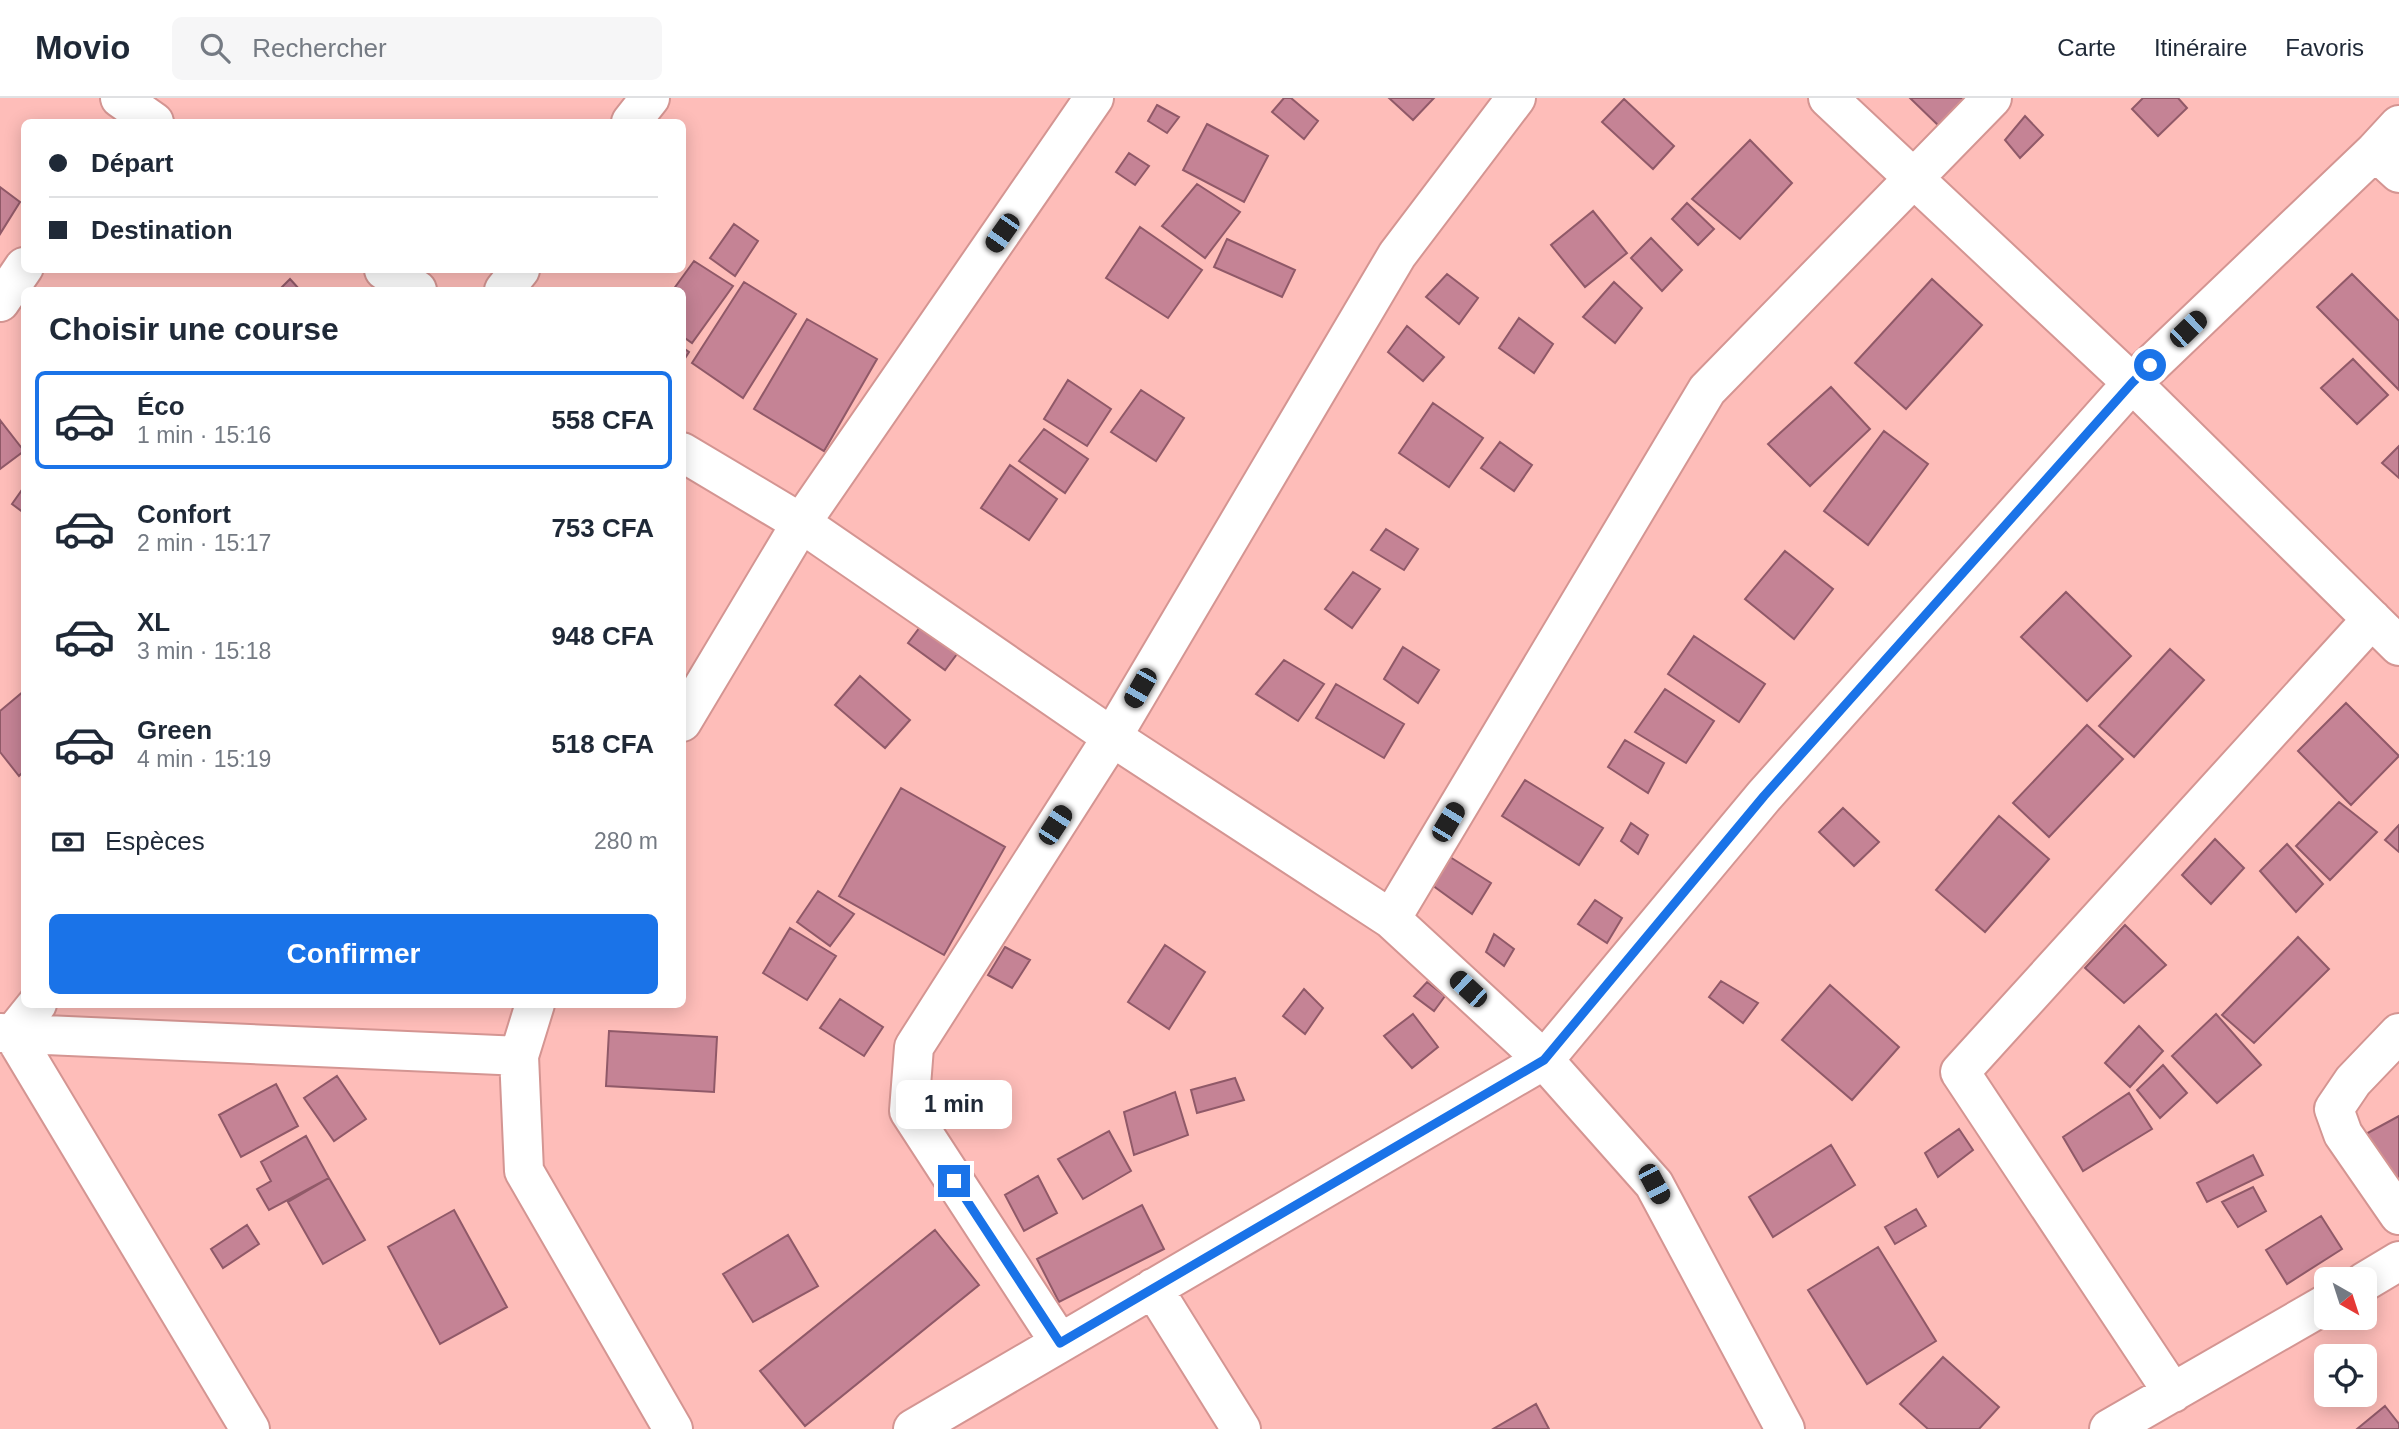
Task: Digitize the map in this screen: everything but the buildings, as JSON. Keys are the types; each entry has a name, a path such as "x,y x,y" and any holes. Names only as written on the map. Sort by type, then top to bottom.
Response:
{"street":[{"path":"633,119 650,98"},
{"path":"686,715 801,523 1094,98"},
{"path":"1060,1343 909,1111 914,1047 1112,737 1397,255 1516,98"},
{"path":"1828,98 2132,383 2399,646"},
{"path":"1391,919 1707,390 1992,98"},
{"path":"913,1429 1544,1060 1764,796 2132,383 2391,149"},
{"path":"0,302 21,271"},
{"path":"389,273 412,287"},
{"path":"506,287 518,273"},
{"path":"686,454 801,523 1112,737 1391,919 1544,1060 1654,1184 1785,1429"},
{"path":"2173,1393 1960,1072 2372,619"},
{"path":"7,1033 33,1008"},
{"path":"534,1008 519,1056 524,1171 673,1429"},
{"path":"7,1033 519,1056"},
{"path":"7,1033 250,1429"},
{"path":"2399,1033 2353,1081 2334,1109 2343,1134 2399,1214"},
{"path":"2377,1274 2399,1261"},
{"path":"1153,1288 1241,1429"},
{"path":"2109,1429 2314,1311"}],"route":[{"path":"954,1181 1060,1343 1544,1060 1764,796 2150,365"}]}
